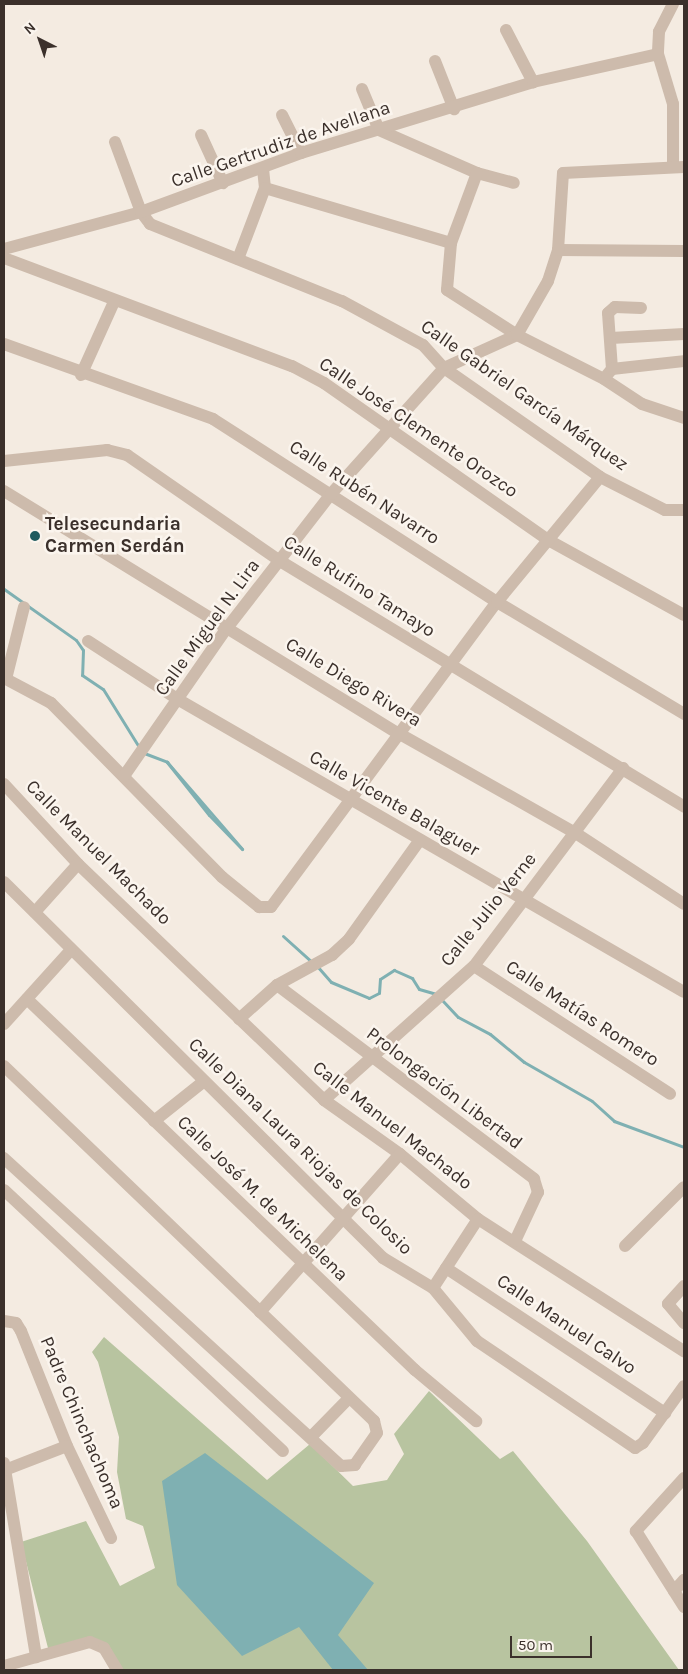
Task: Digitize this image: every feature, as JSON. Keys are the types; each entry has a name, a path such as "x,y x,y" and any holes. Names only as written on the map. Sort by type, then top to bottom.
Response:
{"street":[{"path":"444,368 517,335 548,281 558,250 563,173 679,167 673,104 658,54 659,32 673,4"},
{"path":"506,30 533,82"},
{"name":"Calle Gertrudiz de Avellana","path":"4,249 141,212 223,184 301,153 454,109 533,82 658,54"},
{"path":"435,61 454,109"},
{"path":"362,89 379,130 478,174 514,183"},
{"path":"282,115 301,153"},
{"path":"201,135 223,184"},
{"name":"Calle Gabriel García Márquez","path":"115,142 141,212 159,228 342,301 423,345 444,368 600,477 665,510 684,510"},
{"path":"238,259 264,188 263,169"},
{"path":"478,174 451,243 447,290 517,335 608,374 642,404 684,418"},
{"path":"264,188 451,243"},
{"path":"558,250 684,251"},
{"name":"Calle José Clemente Orozco","path":"4,258 114,302 292,366 324,383 388,431 550,541 684,615"},
{"path":"81,375 114,302"},
{"path":"608,374 611,338 610,309 641,308"},
{"path":"611,338 684,334"},
{"name":"Calle Rubén Navarro","path":"4,344 81,375 213,419 497,602 684,714"},
{"path":"608,374 684,362"},
{"name":"Calle Miguel N. Lira","path":"124,776 228,628 331,494 444,368"},
{"name":"Calle Rufino Tamayo","path":"4,462 106,450 127,454 280,561 451,667 623,768 684,807"},
{"path":"24,607 5,678 51,703 222,878 259,907 271,907 348,799 451,667 497,602 550,541 600,477"},
{"name":"Calle Diego Rivera","path":"4,491 398,733 574,832 684,904"},
{"name":"Calle Vicente Balaguer","path":"88,642 179,700 523,901 684,992"},
{"name":"Calle Julio Verne","path":"324,1100 474,966 623,768"},
{"name":"Calle Manuel Machado","path":"4,784 78,864 324,1100 400,1154 478,1219 684,1351"},
{"path":"239,1019 277,985 332,955 349,939 420,840"},
{"path":"35,912 78,864"},
{"name":"Calle Diana Laura Riojas de Colosio","path":"4,882 35,912 70,951 340,1216 398,1270 433,1288 477,1341 638,1448 665,1413"},
{"path":"4,1024 70,951"},
{"name":"Calle Matías Romero","path":"474,966 670,1094"},
{"name":"Prolongación Libertad","path":"277,985 538,1184 515,1241"},
{"name":"Calle José M. de Michelena","path":"26,999 303,1264 476,1421"},
{"path":"4,1066 377,1426 355,1465 341,1466 4,1158"},
{"path":"154,1121 203,1082"},
{"path":"260,1312 303,1264 340,1216 400,1154"},
{"path":"626,1246 684,1187"},
{"path":"4,1190 284,1451"},
{"path":"433,1288 478,1219"},
{"name":"Calle Manuel Calvo","path":"446,1268 665,1413"},
{"path":"684,1286 668,1304 684,1323"},
{"name":"Padre Chinchachoma","path":"10,1322 111,1538"},
{"path":"665,1413 684,1386"},
{"path":"311,1437 349,1398"},
{"path":"36,1657 8,1512 5,1466 67,1446"},
{"path":"684,1478 636,1531 684,1607"},
{"path":"674,1592 684,1580"},
{"path":"13,1667 36,1657 98,1642 118,1670"}],"green space":[{"path":"104,1337 267,1480 310,1444 353,1486 387,1480 404,1454 394,1434 429,1391 500,1459 513,1451 587,1541 679,1670 114,1670 95,1639 49,1652 21,1542 86,1521 120,1586 155,1568 143,1526 126,1519 117,1472 119,1437 98,1362 92,1352"}],"water":[{"path":"205,1453 374,1583 338,1635 368,1670 333,1670 299,1627 242,1656 177,1585 162,1481"}],"waterway":[{"path":"4,589 76,640 83,650 82,675 103,689 139,747"},
{"path":"144,753 167,762 242,849 209,815 167,762"},
{"path":"283,936 312,962"},
{"path":"317,966 331,982 369,998 379,993 380,979 394,970 412,978 419,989 436,994"},
{"path":"442,1000 458,1017 490,1034 524,1062 592,1101 614,1121 684,1147"}],"place":[{"name":"Telesecundaria Carmen Serdán","path":"35,536"}]}
